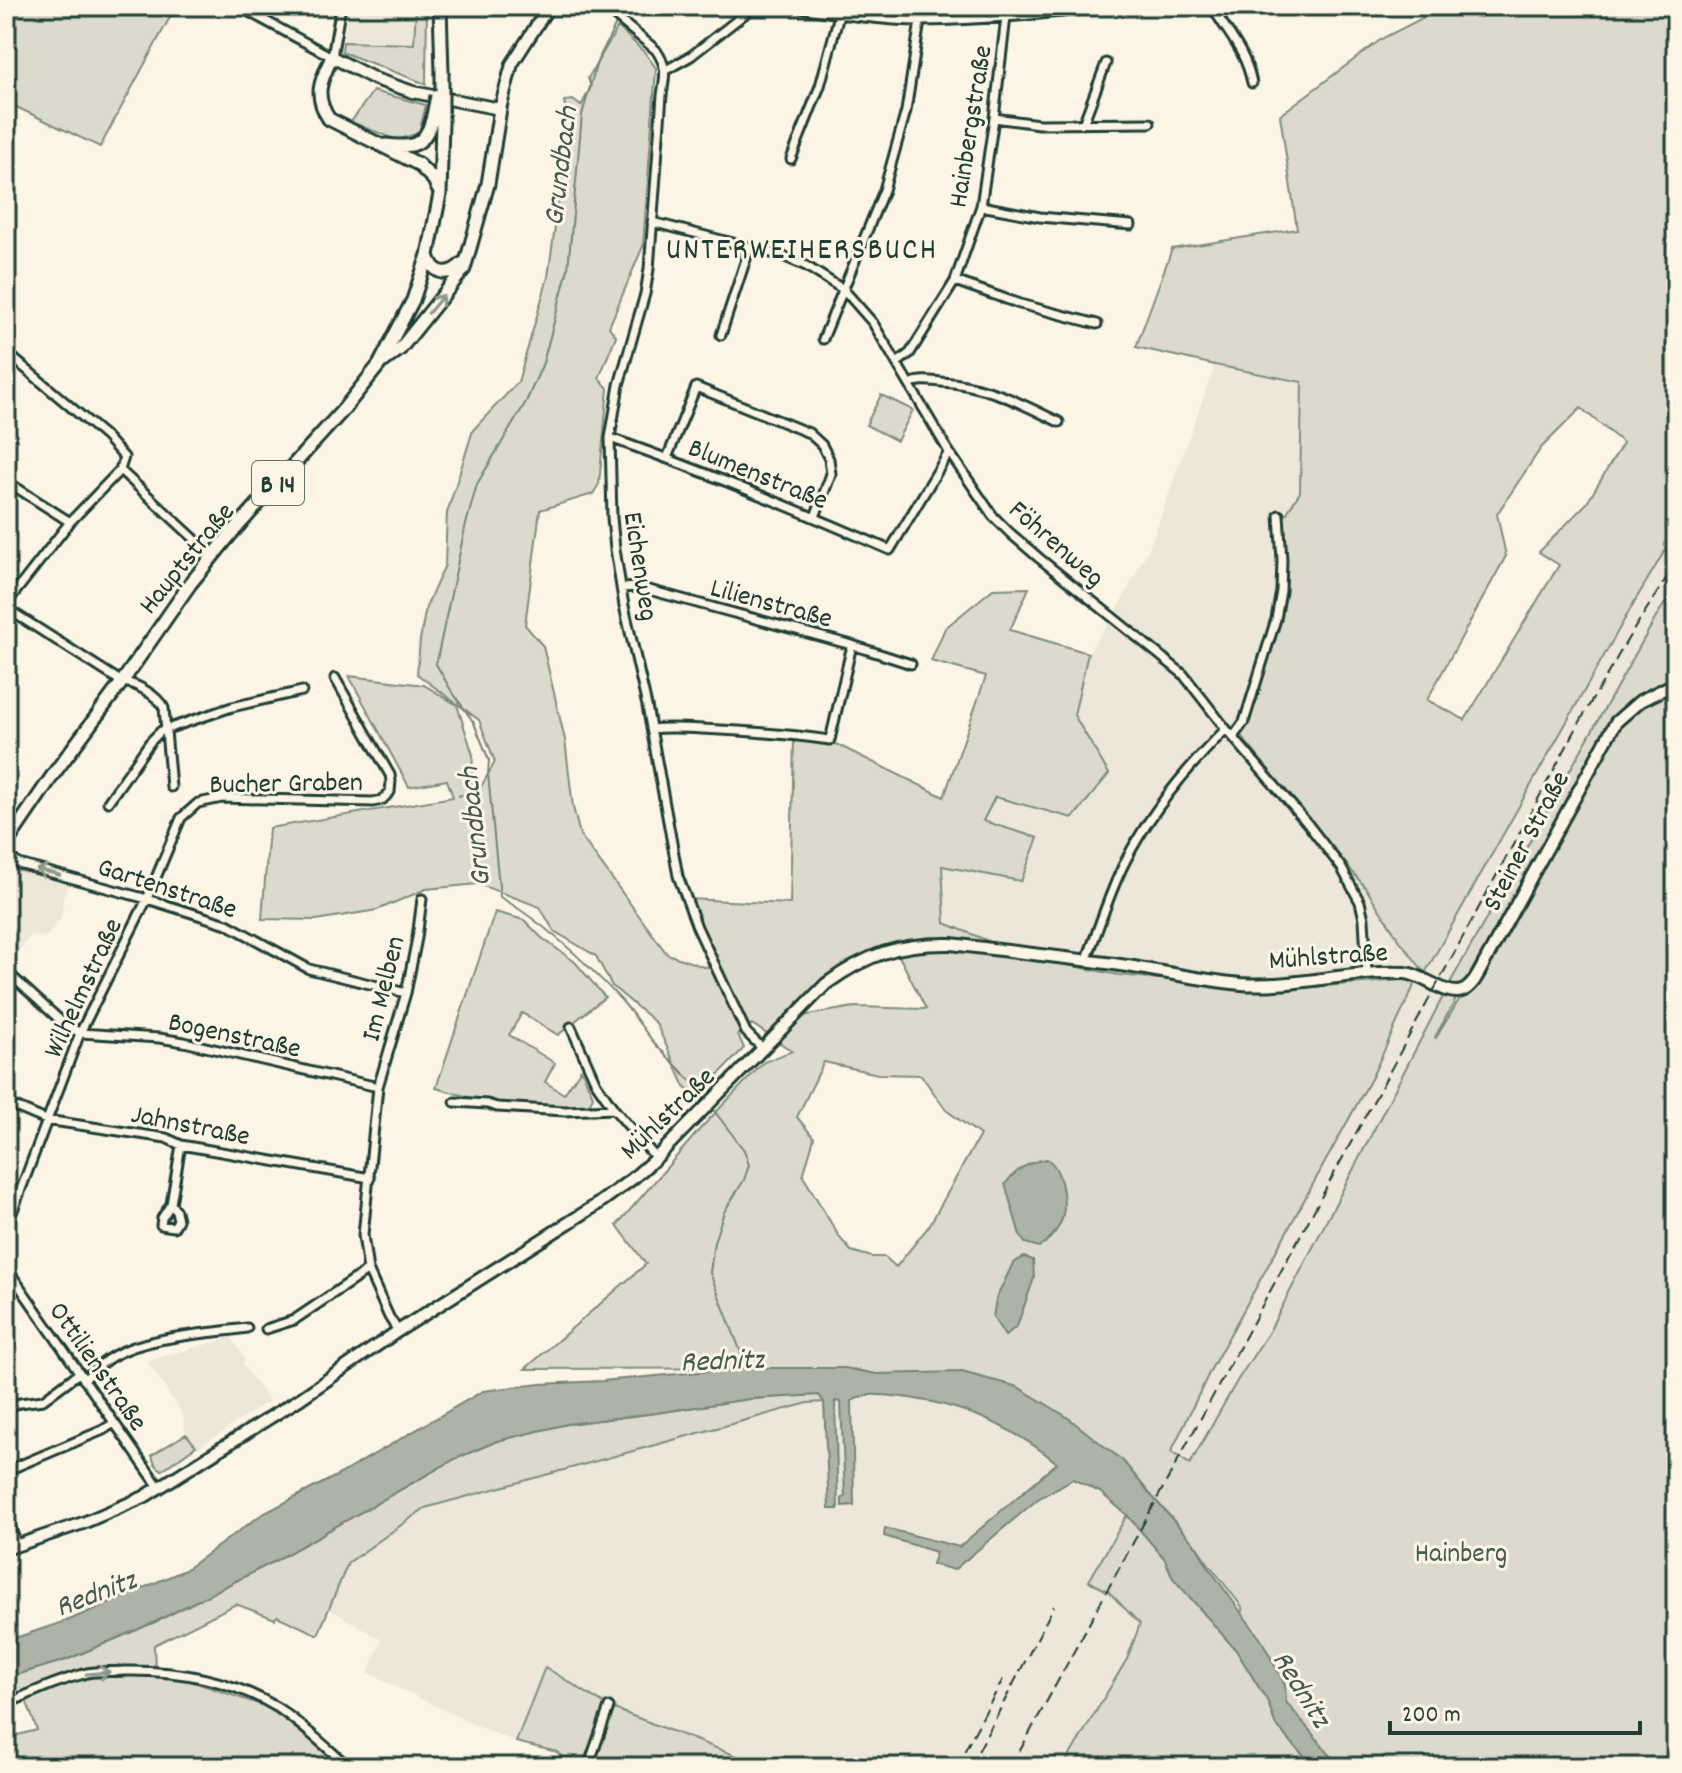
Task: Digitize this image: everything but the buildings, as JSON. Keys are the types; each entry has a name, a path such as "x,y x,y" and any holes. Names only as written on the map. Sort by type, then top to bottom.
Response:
{"main road":[{"name":"Hauptstraße","path":"7,839 190,584 379,365 413,300 435,229 440,194 437,121 442,72 440,6"},
{"path":"332,57 319,93 322,109 329,119 418,164 434,180 440,194"},
{"path":"379,365 400,349 464,269 488,184 500,109"},
{"path":"382,145 408,147 421,140 437,121"},
{"path":"428,255 435,269 447,273 460,266 468,256"}],"street":[{"path":"238,6 375,79 413,92 500,109 512,64 549,6"},
{"path":"332,57 341,6"},
{"path":"603,6 656,50 666,70 691,56 755,6"},
{"path":"788,6 839,15 920,21 1006,17 1119,6"},
{"path":"1212,6 1248,65 1252,83"},
{"path":"791,159 820,86 839,15"},
{"name":"Hainbergstraße","path":"897,363 910,353 955,281 981,206 1006,17"},
{"path":"823,339 888,177 906,111 920,21"},
{"path":"1083,124 1106,63"},
{"name":"Eichenweg","path":"666,70 649,269 619,385 610,438 612,518 621,588 685,898 746,1032 763,1049"},
{"path":"994,118 1039,124 1150,123"},
{"path":"981,206 1040,217 1131,225"},
{"name":"Föhrenweg","path":"652,222 783,256 806,266 844,290 867,314 949,452 993,516 1095,604 1183,674 1341,867 1360,902 1367,973"},
{"path":"721,335 750,247"},
{"path":"955,281 1034,308 1097,324"},
{"path":"6,352 105,436 124,457 120,470 70,522 6,606 122,682 132,683 161,701 171,787"},
{"path":"910,384 917,380 974,386 993,391 1059,422"},
{"path":"667,458 696,387 799,428 825,448 830,464 830,479 815,517"},
{"name":"Blumenstraße","path":"610,438 815,517 890,550 949,452"},
{"path":"120,470 213,556"},
{"path":"6,481 70,522"},
{"path":"1233,737 1244,722 1276,619 1282,560 1279,515"},
{"name":"Lilienstraße","path":"621,588 638,587 911,664"},
{"path":"651,729 726,730 830,740 852,645"},
{"name":"Bucher Graben","path":"147,899 181,818 198,803 222,798 373,802 388,796 392,788 390,775 335,678"},
{"name":"Steiner Straße","path":"1411,973 1450,991 1461,992 1471,985 1616,722 1640,701 1676,683"},
{"path":"108,802 158,732 232,707 302,691"},
{"path":"1086,961 1124,863 1151,817 1198,757 1226,729"},
{"name":"Gartenstraße","path":"6,855 19,864 227,924 309,969 406,993"},
{"name":"Wilhelmstraße","path":"6,1229 80,1033 147,899"},
{"name":"Im Melben","path":"398,1331 368,1270 363,1235 378,1087 406,993 422,899"},
{"name":"Mühlstraße","path":"11,1548 122,1507 159,1487 595,1206 656,1158 826,984 850,966 871,957 908,946 951,944 1242,984 1286,983 1367,973 1411,973"},
{"path":"6,971 61,1021 80,1033"},
{"path":"571,1027 596,1083 656,1158"},
{"name":"Bogenstraße","path":"80,1033 184,1042 378,1087"},
{"path":"455,1102 565,1111 614,1109"},
{"name":"Jahnstraße","path":"6,1103 46,1120 166,1138 181,1145 370,1178"},
{"path":"171,1204 181,1145"},
{"name":"Ottilienstraße","path":"6,1267 159,1487"},
{"path":"266,1329 294,1320 368,1270"},
{"path":"6,1407 43,1400 128,1349 247,1328"},
{"path":"6,1471 114,1423"},
{"path":"6,1522 10,1525 11,1548"},
{"path":"6,1704 47,1685 91,1672 150,1671 200,1677 229,1684 275,1706 349,1767"},
{"path":"588,1767 609,1707"}],"shaded area":[{"path":"348,6 416,6 414,44 343,42"},
{"path":"1215,365 1302,381 1300,492 1283,519 1286,587 1273,645 1365,887 1425,973 1676,532 1676,587 1450,983 1308,1260 1190,1464 1170,1453 1211,1369 1372,1077 1416,979 1269,990 1119,975 1027,957 944,923 941,866 1021,881 983,821 995,797 1073,818 1074,715 1088,653 1116,612 1150,546"},
{"path":"6,836 11,840 17,870 68,885 61,918 46,937 30,936 6,969"},
{"path":"1047,1159 1057,1171 1064,1208 1056,1231 1039,1247 1025,1243 1020,1235 1005,1184 1023,1167"},
{"path":"1024,1257 1033,1260 1034,1278 1017,1326 1005,1336 993,1317 996,1299 1013,1263"},
{"path":"232,1337 244,1358 243,1365 269,1401 198,1448 186,1434 183,1415 147,1361"},
{"path":"743,1368 844,1368 876,1374 962,1372 1018,1387 1067,1417 1123,1461 1197,1547 1262,1641 1285,1685 1286,1702 1340,1767 1315,1767 1288,1739 1275,1723 1268,1702 1236,1650 1173,1578 1165,1559 1127,1515 1100,1492 1073,1479 1038,1499 954,1570 932,1564 936,1552 884,1536 885,1528 959,1547 1057,1463 1020,1437 980,1417 916,1399 882,1395 868,1395 852,1401 854,1505 842,1506 842,1498 845,1497 841,1402 835,1401 838,1509 829,1509 824,1402 819,1395 749,1399 567,1424 497,1441 455,1459 271,1563 155,1622 66,1660 6,1678 6,1641 69,1620 185,1570 261,1515 340,1474 483,1391"},
{"path":"865,1394 922,1399 977,1415 1028,1440 1073,1478 1100,1492 1127,1515 1089,1581 1109,1592 1140,1624 1127,1659 1063,1767 730,1767 737,1755 609,1707 545,1667 516,1742 368,1673 382,1640 328,1608 348,1563 425,1508 808,1403 852,1401"}],"green space":[{"path":"6,6 176,6 100,147 6,102"},
{"path":"416,6 427,6 426,84 342,52 343,42 414,44"},
{"path":"1446,6 1676,6 1676,532 1425,973 1365,887 1241,736 1273,645 1286,587 1283,519 1300,492 1302,382 1136,347 1172,249 1297,229 1280,115 1383,38","holes":["1581,408 1623,443 1587,503 1539,552 1559,565 1465,720 1427,700 1506,556 1497,514 1541,448"]},
{"name":"Hainberg","path":"618,27 656,68 643,246 609,327 616,336 599,378 608,388 599,484 593,494 540,510 525,625 543,646 565,740 573,807 580,835 667,954 704,967 718,966 690,899 790,904 794,740 836,744 944,797 986,676 931,661 945,628 993,589 1029,588 1010,630 1088,653 1074,715 1109,774 1073,818 995,797 983,821 1038,838 1021,881 942,866 945,923 1027,957 1119,975 1269,990 1417,979 1372,1077 1211,1369 1171,1452 1190,1464 1270,1330 1450,983 1676,587 1676,1767 1340,1767 1291,1710 1261,1666 1244,1631 1242,1607 1197,1547 1123,1461 876,1374 844,1368 525,1369 646,1264 617,1225 701,1128 764,1062 792,1051 752,1024 738,1035 744,1048 704,1090 686,1089 656,1023 612,986 596,956 554,931 540,907 478,884 426,889 377,910 316,920 262,919 269,828 453,797 447,780 409,787 349,676 424,685 457,705 473,755 471,792 458,796 478,792 495,762 479,720 417,674 420,640 426,607 445,565 447,513 473,430 518,382 548,277 569,126 564,101 573,100 581,106 591,87 588,78","holes":["1576,783 1489,950 1436,1038 1435,1037","895,948 926,1009 854,1007 802,1016 828,984","824,1062 878,1074 921,1075 946,1110 980,1135 929,1226 896,1267 885,1257 851,1251 840,1238 803,1176 814,1138 797,1117"]},
{"path":"373,91 426,105 419,133 397,140 351,122"},
{"path":"881,395 913,410 897,441 866,425"},
{"path":"495,912 524,920 542,938 575,962 605,997 558,1035 522,1013 509,1035 555,1063 545,1082 564,1094 581,1069 593,1096 589,1106 491,1103 436,1088"},
{"path":"819,1395 824,1402 808,1403 425,1508 348,1563 318,1635 277,1616 275,1619 236,1604 154,1645 155,1669 276,1710 344,1767 6,1767 6,1738 37,1730 25,1697 6,1678 66,1660 155,1622 271,1563 455,1459 497,1441 567,1424 749,1399"},
{"path":"186,1434 196,1446 160,1469 152,1455"},
{"path":"1127,1515 1165,1559 1173,1578 1236,1650 1268,1702 1275,1723 1315,1767 1063,1767 1127,1659 1140,1624 1109,1592 1089,1581"},
{"path":"545,1667 609,1707 737,1756 730,1767 572,1767 557,1752 516,1742"}],"waterway":[{"name":"Grundbach","path":"619,16 623,6"},
{"name":"Grundbach","path":"617,22 597,62 582,115 568,269 543,363 526,402 477,484 436,664 474,723 489,760 500,897 549,931 594,972 706,1100"},
{"name":"Grundbach","path":"712,1108 744,1150 749,1165 744,1180 724,1212 714,1242 710,1273 742,1355 743,1368"}],"railway":[{"path":"1011,1767 1587,709 1676,563"},
{"path":"970,1767 1054,1606"},
{"path":"956,1767 1003,1679"}],"district":[{"name":"UNTERWEIHERSBUCH","path":"802,247"}],"water label":[{"name":"Rednitz","path":"722,1359"},
{"name":"Rednitz","path":"95,1592"},
{"name":"Rednitz","path":"1303,1688"}]}
